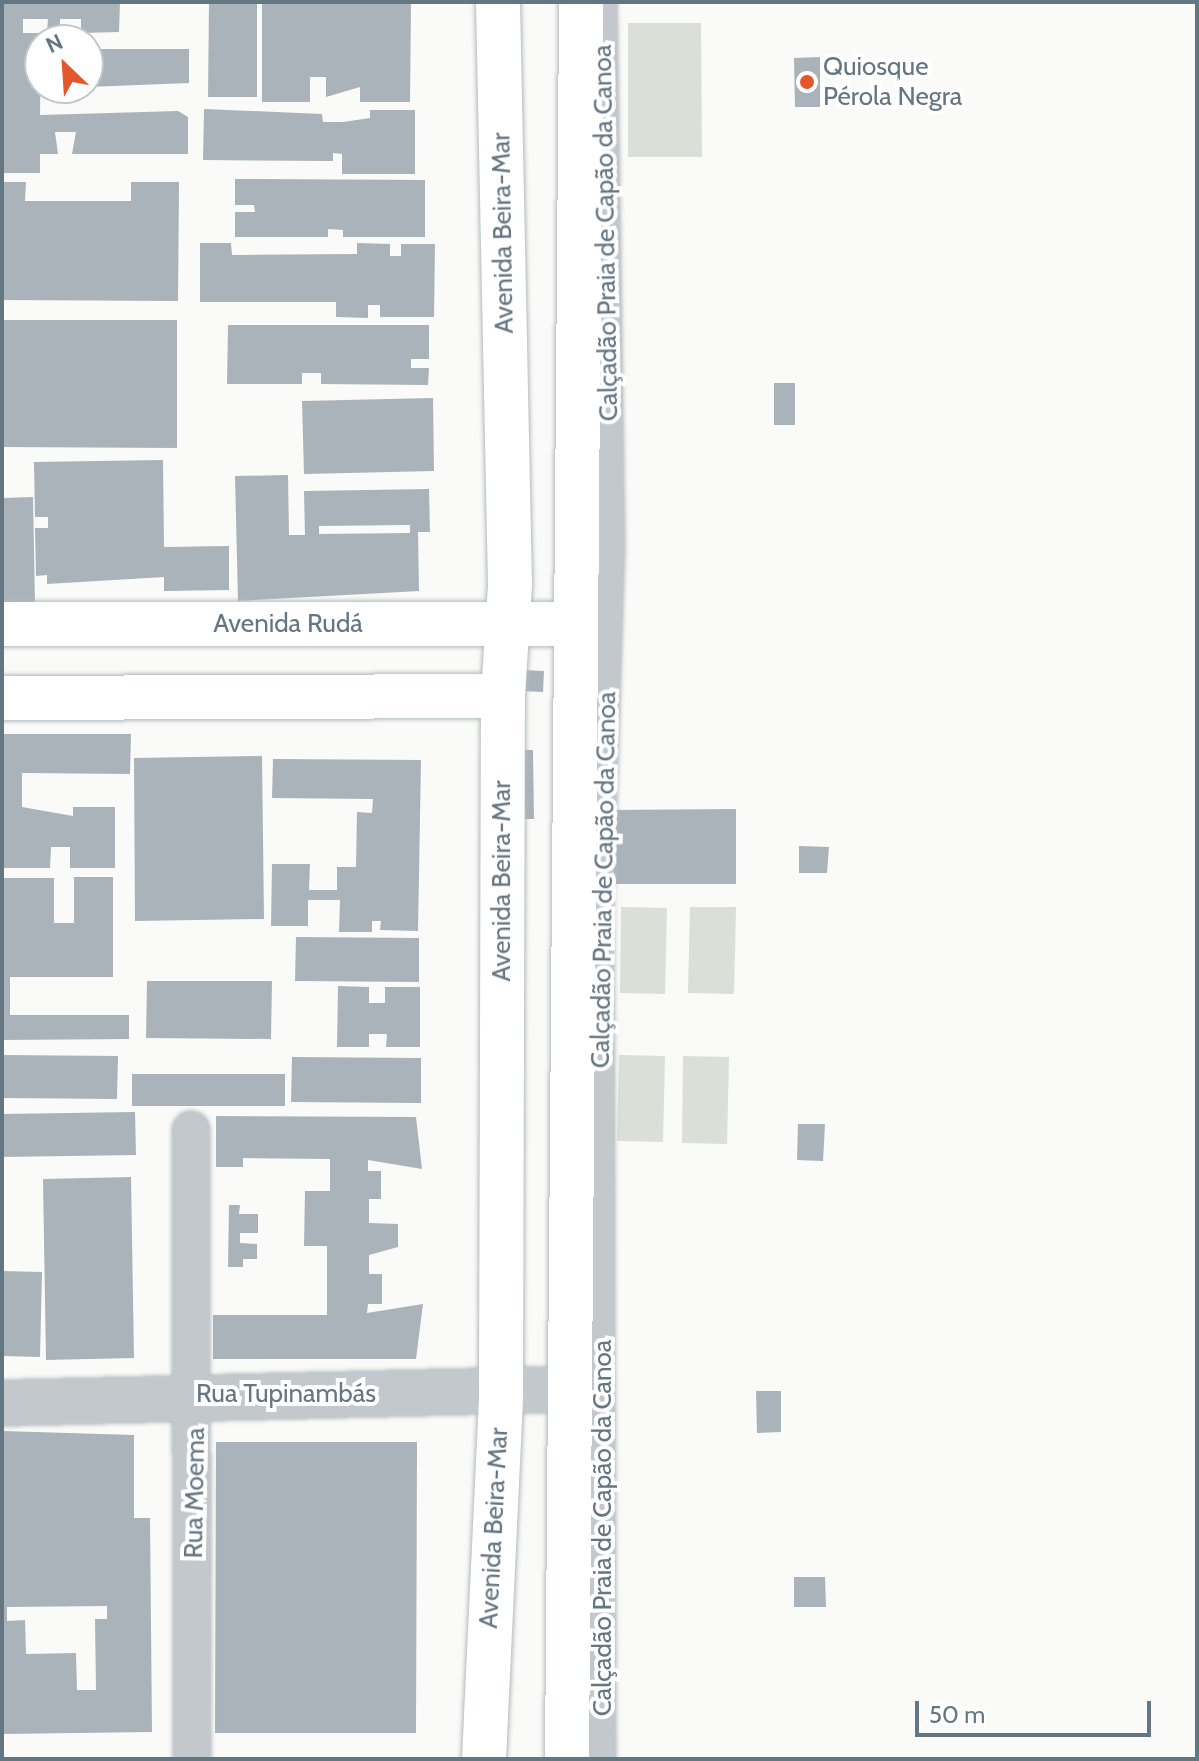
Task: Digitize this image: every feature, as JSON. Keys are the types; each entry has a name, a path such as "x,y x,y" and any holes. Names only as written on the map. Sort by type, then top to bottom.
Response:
{"main road":[{"name":"Avenida Beira-Mar","path":"484,1759 501,1394 503,696 507,622 498,2"},
{"path":"567,1759 573,624 581,2"},
{"name":"Avenida Rudá","path":"2,624 573,624"},
{"path":"2,698 503,696"}],"street":[{"name":"Calçadão Praia de Capão da Canoa","path":"602,1759 600,892 611,551 603,2"},
{"name":"Rua Moema","path":"191,1130 196,1393 192,1759"},
{"name":"Rua Tupinambás","path":"2,1403 196,1393 501,1394 569,1389"}],"shaded area":[{"path":"628,23 701,23 702,157 628,157"},
{"path":"621,907 667,908 665,994 620,993"},
{"path":"690,907 736,907 734,994 688,993"},
{"path":"619,1055 665,1056 663,1142 617,1141"},
{"path":"683,1056 729,1057 727,1144 682,1143"}],"building":[{"path":"2,2 120,2 119,32 104,32 104,24 81,24 81,19 60,19 60,24 48,24 48,19 23,19 24,104 40,104 40,115 178,111 188,117 188,154 72,154 76,132 55,132 58,154 40,154 40,173 2,173"},
{"path":"209,2 257,2 257,97 208,97"},
{"path":"262,2 411,2 410,102 360,102 360,87 326,97 326,77 310,77 310,102 262,102"},
{"path":"104,49 189,49 189,83 104,86"},
{"name":"Quiosque Pérola Negra","path":"820,57 820,107 795,107 794,58"},
{"path":"204,109 322,114 323,122 370,118 370,110 415,110 415,174 342,174 342,154 333,153 333,161 203,160"},
{"path":"235,179 425,180 425,237 343,237 343,230 328,229 328,237 235,237 235,212 255,212 254,205 235,205"},
{"path":"2,182 26,182 25,201 131,201 131,182 179,182 178,301 2,300"},
{"path":"200,243 231,243 232,255 357,254 357,243 390,244 390,256 401,256 401,244 435,244 434,317 380,317 380,305 368,305 368,318 336,317 336,302 200,302"},
{"path":"2,320 177,320 177,448 2,447"},
{"path":"228,325 429,325 429,359 411,359 411,368 429,368 428,385 321,384 321,373 302,373 302,384 227,384"},
{"path":"774,383 795,383 795,425 774,425"},
{"path":"433,398 434,471 304,474 302,401"},
{"path":"163,460 164,547 229,546 229,590 164,591 164,577 47,584 47,575 36,576 35,528 48,528 48,517 35,517 34,462"},
{"path":"288,475 289,535 305,535 304,491 429,489 430,532 418,532 419,591 238,601 235,476","holes":["410,525 410,533 319,534 319,526"]},
{"path":"33,497 35,604 2,605 2,498"},
{"path":"523,670 544,671 543,692 522,691"},
{"path":"2,734 131,734 130,774 22,773 22,807 73,816 73,807 115,807 115,868 70,868 70,847 51,847 50,868 2,868"},
{"path":"504,750 533,750 534,819 503,819"},
{"path":"262,756 264,919 135,921 134,758"},
{"path":"273,759 421,760 418,931 380,930 381,921 372,921 372,932 339,932 340,900 308,900 308,926 271,926 272,864 310,864 309,890 337,890 337,867 356,867 357,812 372,813 373,799 272,798"},
{"path":"736,809 736,884 610,884 610,810"},
{"path":"799,846 829,847 827,873 799,873"},
{"path":"74,877 113,877 113,977 10,977 10,1015 129,1015 129,1039 2,1040 2,878 54,878 54,923 74,923"},
{"path":"296,937 419,938 419,982 295,981"},
{"path":"147,981 272,981 271,1039 146,1038"},
{"path":"338,986 369,987 369,1003 385,1003 385,987 420,987 420,1047 386,1047 387,1034 369,1034 369,1047 337,1047"},
{"path":"2,1055 118,1056 117,1099 2,1098"},
{"path":"292,1057 421,1058 421,1103 291,1102"},
{"path":"132,1074 285,1074 285,1106 132,1106"},
{"path":"135,1112 136,1155 2,1157 2,1114"},
{"path":"216,1116 416,1117 422,1169 368,1160 368,1171 381,1171 381,1199 369,1199 369,1223 398,1224 398,1247 369,1255 369,1274 382,1274 382,1304 368,1304 367,1313 423,1304 416,1359 213,1359 213,1315 327,1315 327,1246 304,1246 305,1191 330,1191 330,1159 243,1158 243,1167 216,1167"},
{"path":"798,1124 825,1124 823,1161 797,1160"},
{"path":"131,1177 134,1358 46,1360 43,1179"},
{"path":"229,1205 240,1205 239,1214 258,1214 258,1233 240,1233 240,1243 257,1244 257,1259 243,1259 243,1267 228,1267"},
{"path":"2,1271 42,1272 40,1357 2,1356"},
{"path":"756,1391 781,1391 781,1432 757,1433"},
{"path":"2,1431 134,1435 134,1518 150,1518 152,1732 2,1734","holes":["107,1606 107,1619 95,1619 96,1690 77,1690 76,1653 26,1654 25,1620 7,1621 7,1607"]},
{"path":"216,1442 417,1442 416,1733 215,1733"},
{"path":"794,1577 825,1577 826,1607 794,1607"}],"place":[{"name":"Quiosque Pérola Negra","path":"807,82"}]}
